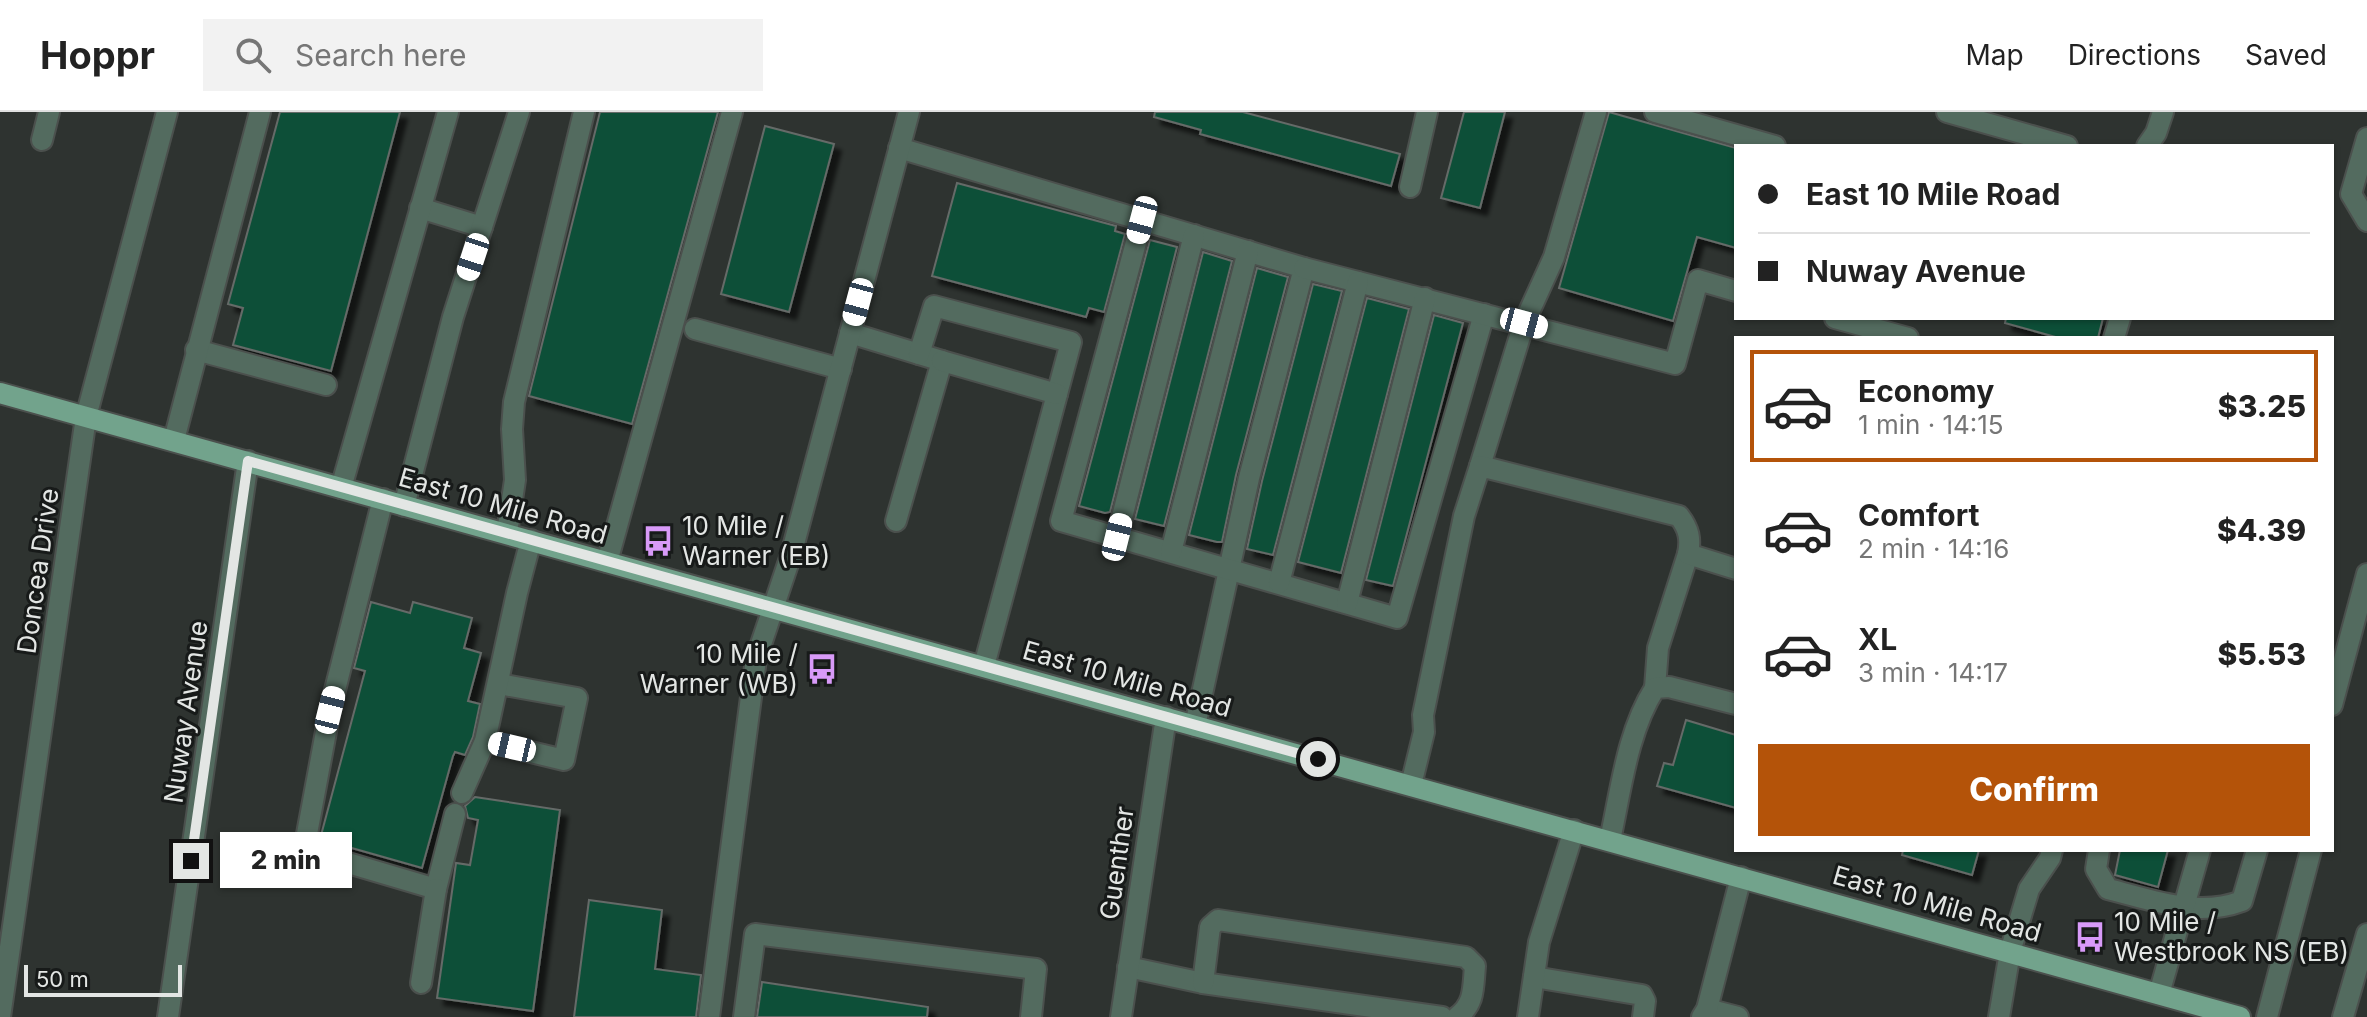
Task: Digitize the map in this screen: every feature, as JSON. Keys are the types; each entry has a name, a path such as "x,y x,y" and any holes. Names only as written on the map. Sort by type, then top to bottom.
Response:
{"main road":[{"name":"East 10 Mile Road","path":"0,393 2240,1017"}],"street":[{"path":"42,140 49,112"},
{"name":"Doncea Drive","path":"0,1017 86,417 167,112"},
{"path":"174,440 260,112"},
{"path":"341,488 448,112"},
{"path":"404,506 453,317 519,112"},
{"path":"507,533 515,480 514,402 584,112"},
{"path":"607,562 732,112"},
{"path":"709,1017 756,659 775,608 909,112"},
{"path":"1410,187 1427,112"},
{"path":"1411,785 1424,732 1423,715 1464,516 1524,323 1554,257 1596,112"},
{"path":"1655,112 1768,144"},
{"path":"1947,112 2060,144"},
{"path":"2148,144 2163,112"},
{"path":"2367,138 2351,194 2367,221"},
{"path":"899,148 1304,268 1675,364 1698,280 1734,290"},
{"path":"420,208 482,227"},
{"path":"1142,220 1061,521 1397,618 1484,314"},
{"path":"1117,537 1194,235"},
{"path":"1171,552 1248,251"},
{"path":"1195,726 1249,478 1304,268"},
{"path":"1279,583 1358,282"},
{"path":"1347,603 1425,298"},
{"path":"919,354 934,306 1071,342 984,666"},
{"path":"1842,320 1901,336"},
{"path":"695,329 841,369"},
{"path":"850,333 1057,394"},
{"path":"196,350 326,385"},
{"path":"896,521 942,361"},
{"name":"Nuway Avenue","path":"168,1017 248,461"},
{"path":"1480,466 1679,516 1687,527 1691,542 1658,648 1655,688 1646,702 1633,738 1610,840"},
{"path":"383,499 330,710 304,850 436,889"},
{"path":"462,793 485,741 531,540"},
{"path":"1688,554 1734,568"},
{"path":"2334,698 2367,574"},
{"path":"485,741 564,760 577,698 499,684"},
{"path":"1655,688 1669,687 1734,703"},
{"name":"Guenther","path":"1121,1017 1166,717"},
{"path":"421,983 436,889 455,814"},
{"path":"1528,1017 1539,942 1574,830"},
{"path":"1999,1017 2010,952 2029,889 2052,852"},
{"path":"2099,852 2096,869 2108,889 2184,908 2215,908 2242,901 2256,852"},
{"path":"2159,994 2199,852"},
{"path":"2267,1017 2310,852"},
{"path":"1738,1017 1704,1013 1741,877"},
{"path":"1203,983 1210,927 1218,920 1466,957 1475,966 1472,993 1468,1009 1457,1017"},
{"path":"744,1017 755,934 1036,969 1031,1017"},
{"path":"2343,1017 2367,934"},
{"path":"1128,967 1203,983 1442,1017"},
{"path":"1534,977 1642,995 1645,1001 1643,1017"}],"building":[{"path":"280,112 400,112 331,371 233,345 243,308 228,304"},
{"path":"600,112 718,112 632,424 529,396"},
{"path":"1155,112 1243,112 1400,154 1391,186 1200,134 1201,130 1154,117"},
{"path":"1464,112 1505,112 1480,208 1441,198"},
{"path":"1609,112 1734,147 1734,247 1697,237 1673,321 1559,288"},
{"path":"765,126 834,144 789,312 721,294"},
{"path":"957,183 1116,226 1115,231 1125,234 1104,312 1089,308 1086,317 932,276"},
{"path":"1150,240 1177,247 1110,512 1105,513 1079,506"},
{"path":"1203,252 1232,261 1164,526 1135,519"},
{"path":"1257,268 1288,277 1236,475 1222,542 1217,542 1189,535"},
{"path":"1313,284 1342,291 1273,555 1247,549"},
{"path":"1367,298 1409,309 1341,573 1298,562"},
{"path":"1434,315 1463,323 1393,586 1366,580"},
{"path":"2006,320 2102,320 2098,336 2052,336 2005,323"},
{"path":"371,602 410,613 413,602 472,618 464,648 481,653 468,701 480,704 473,737 465,755 455,752 453,756 422,868 320,839 365,671 354,668"},
{"path":"1686,720 1734,734 1734,807 1657,786 1664,763 1673,765"},
{"path":"475,797 560,810 533,1011 437,998 456,863 470,865 478,820 468,818 465,806"},
{"path":"1903,852 1978,852 1972,875 1902,855"},
{"path":"2120,852 2167,852 2158,887 2115,875"},
{"path":"589,900 662,910 655,969 701,975 696,1017 574,1017"},
{"path":"762,982 928,1007 927,1017 757,1017"}],"place":[{"name":"10 Mile / Warner (EB)","path":"658,541"},
{"name":"10 Mile / Warner (WB)","path":"822,669"},
{"name":"10 Mile / Westbrook NS (EB)","path":"2090,937"}],"route":[{"path":"191,861 248,461 1318,759"}]}
